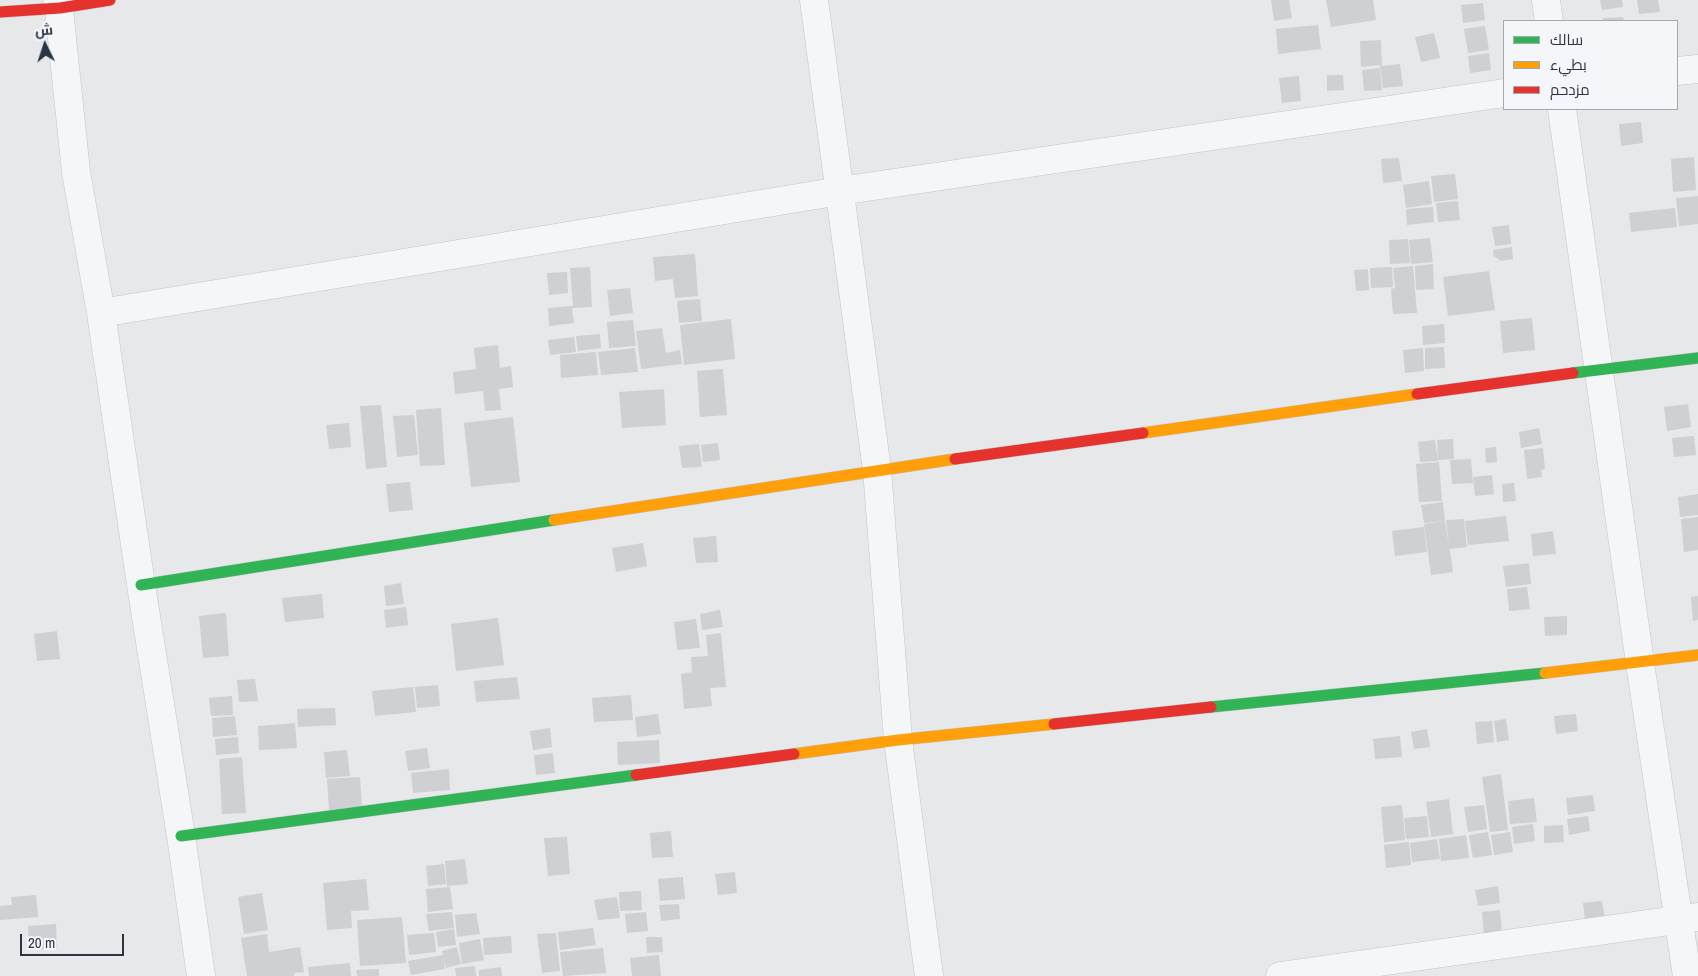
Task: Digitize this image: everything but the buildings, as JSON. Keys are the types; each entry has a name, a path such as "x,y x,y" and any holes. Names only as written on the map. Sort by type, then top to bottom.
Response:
{"street":[{"path":"0,12 59,4 110,0"},
{"path":"814,0 877,470 898,740 929,976"},
{"path":"1546,0 1549,20"},
{"path":"59,4 76,172 101,313 201,976"},
{"path":"1678,71 1698,69"},
{"path":"101,313 840,191 1503,93"},
{"path":"1562,110 1640,662 1689,918 1687,976"},
{"path":"141,585 877,470 1598,369 1698,358"},
{"path":"181,836 898,740 1698,655"},
{"path":"1280,976 1689,918"}],"traffic: fast":[{"path":"1573,373 1698,358"},
{"path":"141,585 554,520"},
{"path":"1211,707 1545,673"},
{"path":"181,836 636,775"}],"traffic: slow":[{"path":"1143,433 1417,394"},
{"path":"554,520 955,459"},
{"path":"1545,673 1698,655"},
{"path":"794,754 898,740 1054,724"}],"traffic: jam":[{"path":"0,12 60,8 110,0"},
{"path":"1417,394 1573,373"},
{"path":"955,459 1143,433"},
{"path":"1054,724 1211,707"},
{"path":"636,775 794,754"}]}
